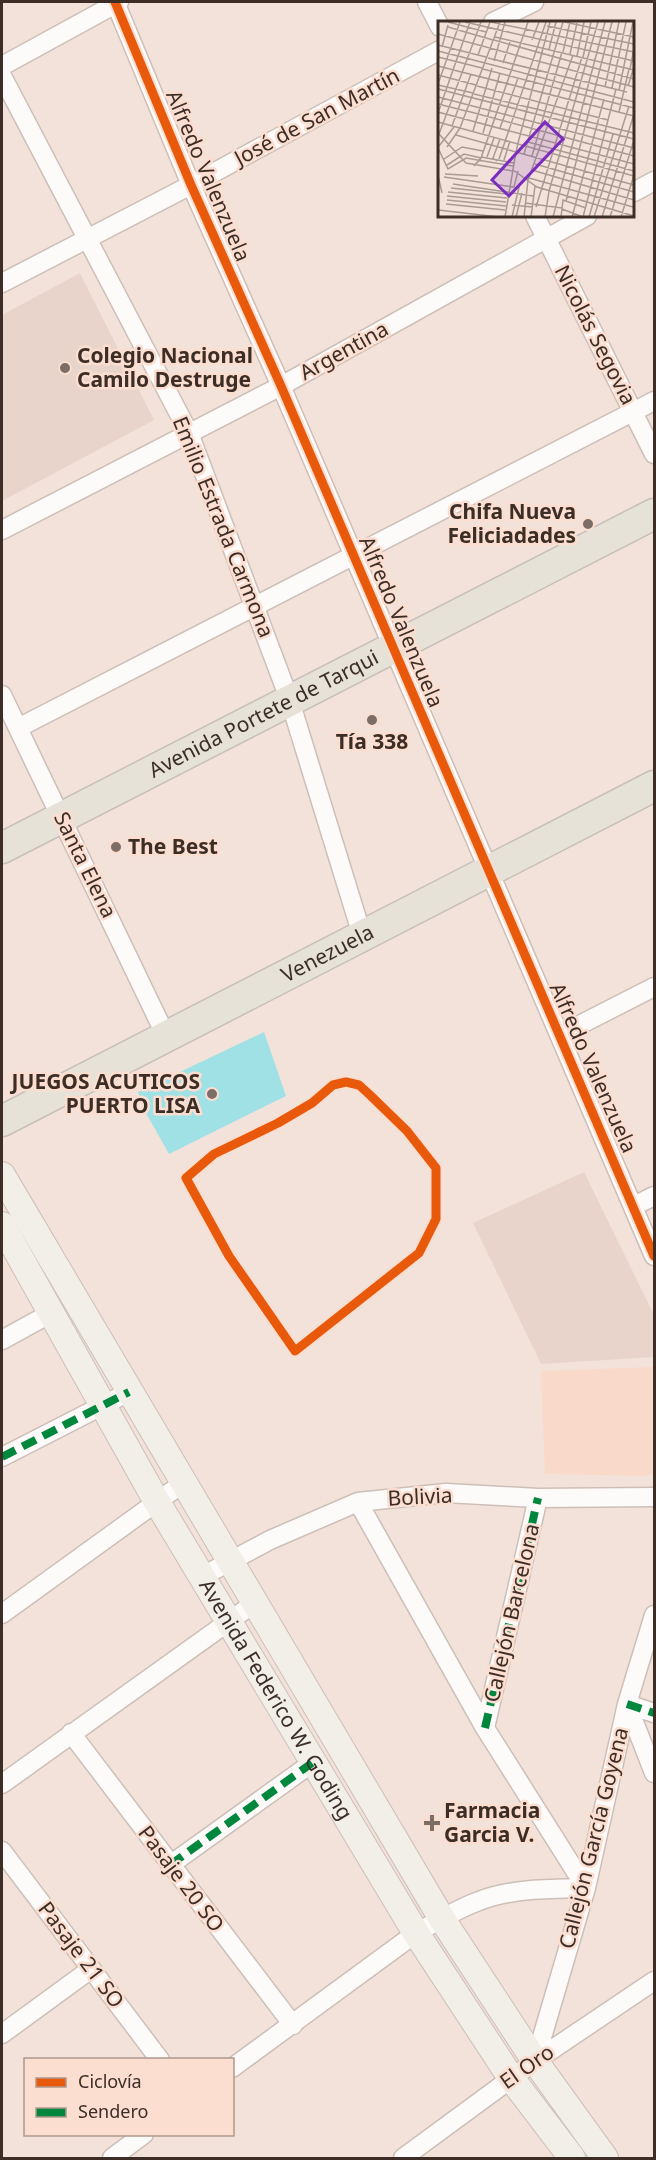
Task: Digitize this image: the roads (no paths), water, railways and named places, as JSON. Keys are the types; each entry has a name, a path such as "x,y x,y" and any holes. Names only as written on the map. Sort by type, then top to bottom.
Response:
{"main road":[{"name":"Avenida Portete de Tarqui","path":"2,848 654,514"},
{"name":"Venezuela","path":"2,1121 654,786"}],"street":[{"path":"2,66 116,2"},
{"name":"Alfredo Valenzuela","path":"116,2 191,185 281,386 654,1256"},
{"path":"427,2 438,23"},
{"path":"495,21 534,2"},
{"name":"José de San Martín","path":"2,283 191,185 438,51"},
{"name":"Emilio Estrada Carmona","path":"2,76 85,239 189,433 256,605 290,701 362,935"},
{"path":"635,191 654,181"},
{"name":"Nicolás Segovia","path":"536,218 654,454"},
{"name":"Argentina","path":"2,530 281,386 583,218"},
{"path":"18,728 654,400"},
{"name":"Santa Elena","path":"2,695 166,1036"},
{"path":"560,1035 654,987"},
{"name":"Avenida Federico W. Goding","path":"2,1174 442,1919 535,2061 605,2158"},
{"path":"634,1206 654,1196"},
{"name":"Avenida Federico W. Goding","path":"2,1225 157,1502 312,1763 416,1933 511,2078 572,2158"},
{"path":"2,1340 51,1313"},
{"path":"2,1457 129,1392"},
{"path":"2,1614 183,1483"},
{"name":"Bolivia","path":"203,1576 230,1560 358,1502 446,1493 538,1498 654,1497"},
{"name":"Callejón Barcelona","path":"485,1728 538,1498"},
{"path":"358,1502 485,1728 586,1888"},
{"path":"2,1784 228,1619 256,1602"},
{"name":"Callejón García Goyena","path":"535,2061 586,1888 627,1704 654,1615"},
{"path":"637,1671 654,1663"},
{"path":"627,1704 654,1713"},
{"path":"627,1704 654,1773"},
{"name":"Pasaje 20 SO","path":"71,1733 293,2025"},
{"path":"170,1865 312,1763"},
{"name":"Pasaje 21 SO","path":"2,1851 158,2058"},
{"path":"234,2067 416,1933 479,1900 531,1889 586,1888"},
{"path":"2,2034 91,1969"},
{"name":"El Oro","path":"403,2158 535,2061 654,1981"},
{"path":"112,2158 141,2136"}],"water":[{"name":"JUEGOS ACUTICOS PUERTO LISA","path":"264,1032 286,1096 169,1154 141,1104 138,1092"}],"place":[{"name":"Colegio Nacional Camilo Destruge","path":"65,368"},
{"name":"Chifa Nueva Feliciadades","path":"588,524"},
{"name":"Tía 338","path":"372,720"},
{"name":"The Best","path":"116,847"},
{"name":"JUEGOS ACUTICOS PUERTO LISA","path":"212,1094"},
{"name":"Farmacia Garcia V.","path":"432,1823"}]}
